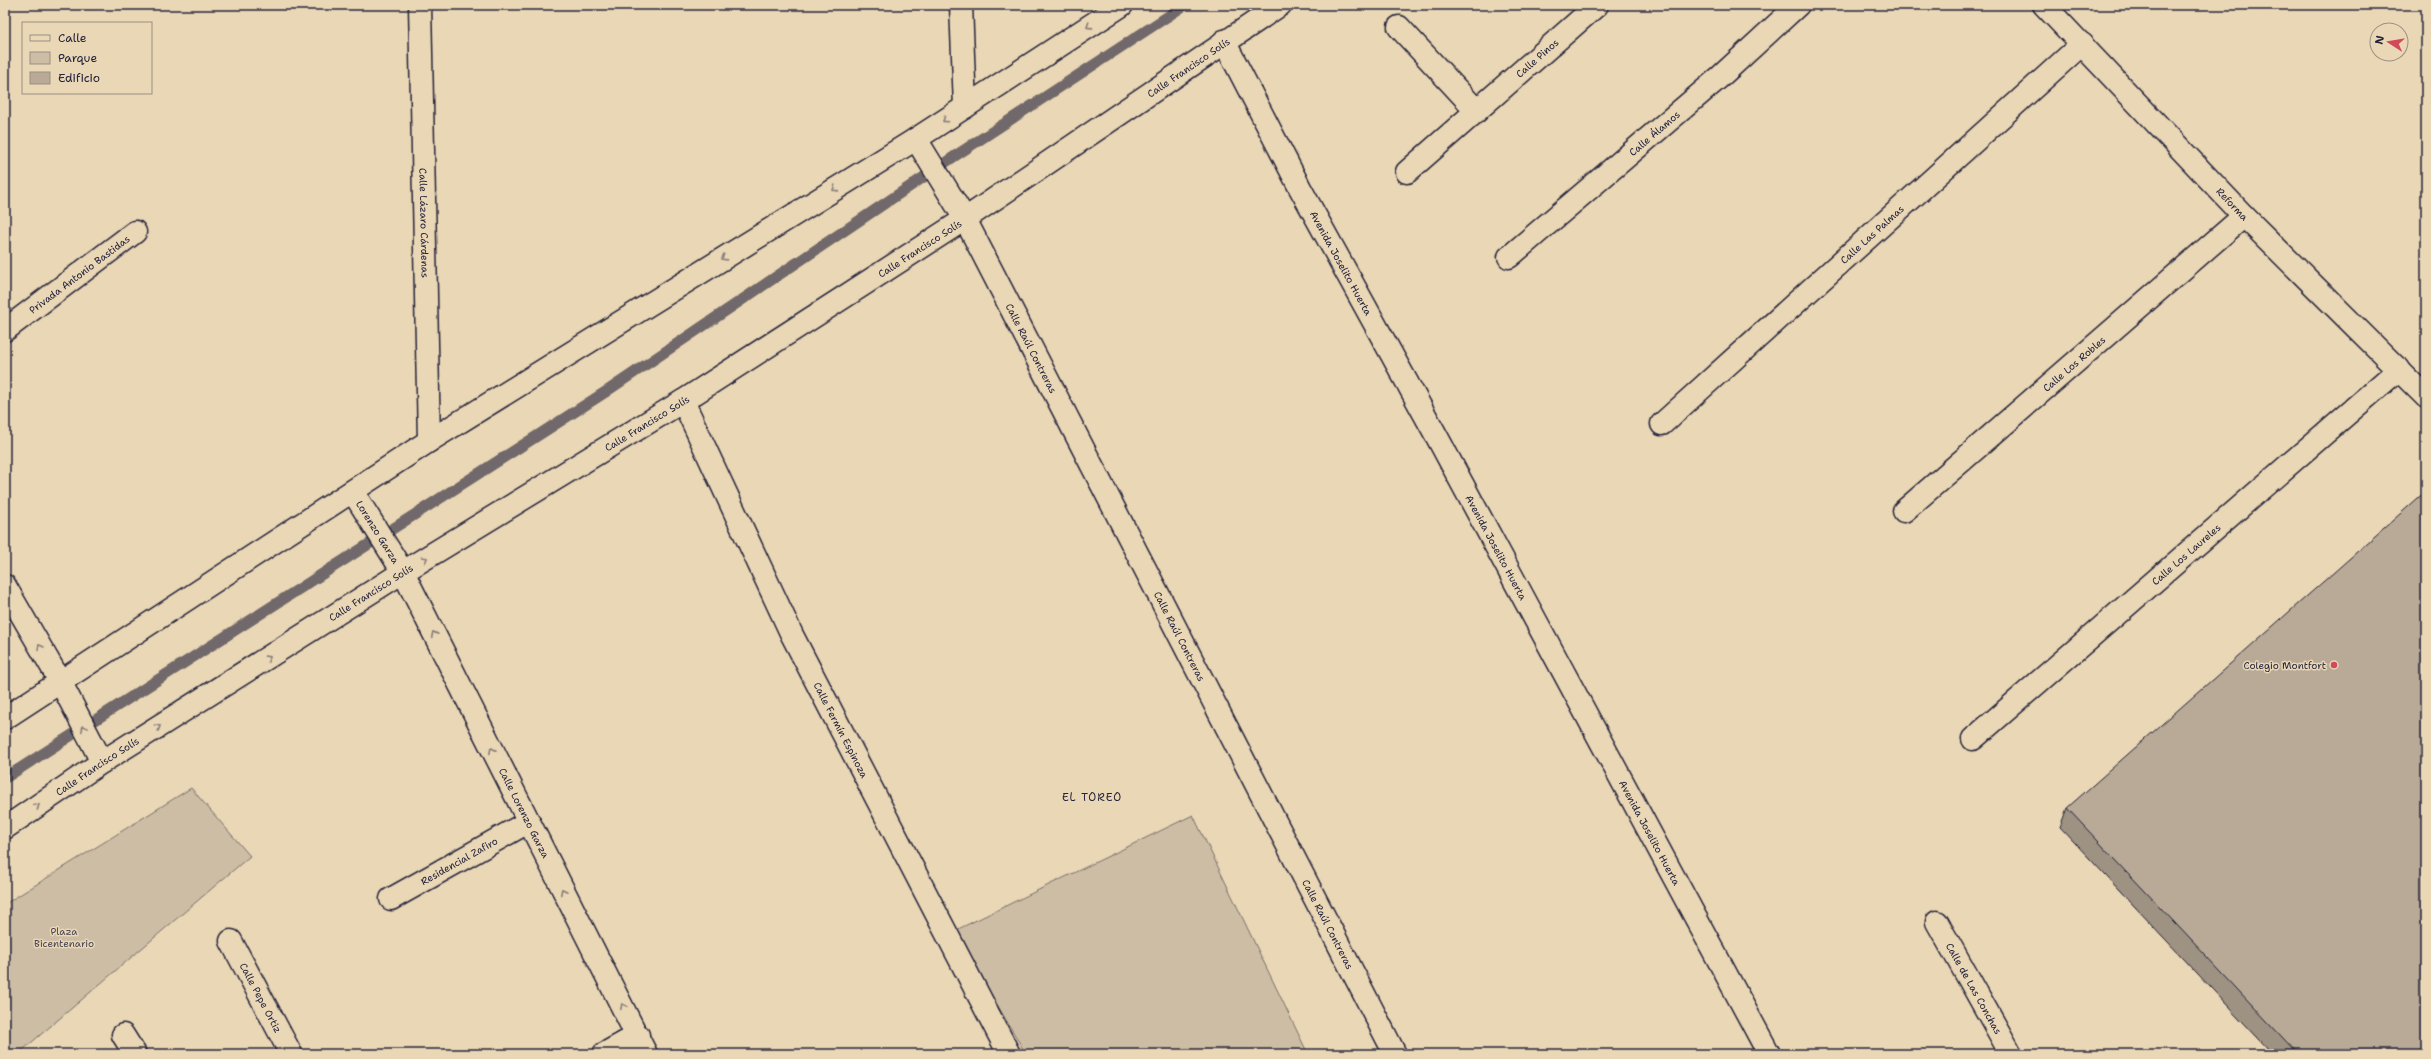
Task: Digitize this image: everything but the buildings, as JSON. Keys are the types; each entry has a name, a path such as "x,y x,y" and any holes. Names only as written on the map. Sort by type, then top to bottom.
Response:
{"street":[{"name":"Calle Lázaro Cárdenas","path":"420,5 429,441"},
{"path":"962,5 965,107"},
{"path":"5,718 429,441 916,139 1122,5"},
{"name":"Calle Francisco Solís","path":"5,828 102,762 403,572 683,401 965,219 1224,41 1280,5"},
{"name":"Calle Pinos","path":"1407,172 1597,5"},
{"name":"Calle Álamos","path":"1509,258 1721,76 1798,5"},
{"name":"Reforma","path":"2044,5 2244,216 2426,397"},
{"path":"1400,27 1477,111"},
{"name":"Avenida Joselito Huerta","path":"1224,41 1300,188 1440,442 1769,1054"},
{"name":"Calle Las Palmas","path":"1662,424 2082,44"},
{"name":"Calle Raúl Contreras","path":"916,139 965,219 1395,1054"},
{"name":"Calle Los Robles","path":"1904,511 2244,216"},
{"name":"Privada Antonio Bastidas","path":"5,330 135,232"},
{"name":"Calle Los Laureles","path":"1973,740 2398,368"},
{"name":"Calle Fermín Espinoza","path":"683,401 792,635 1009,1054"},
{"name":"Lorenzo Garza","path":"353,492 403,572"},
{"name":"Calle Lorenzo Garza","path":"403,572 528,822 642,1044"},
{"path":"5,586 60,681 102,762"},
{"name":"Residencial Zafiro","path":"391,899 528,822"},
{"name":"Calle de Las Conchas","path":"1937,922 2011,1054"},
{"name":"Calle Pepe Ortiz","path":"231,941 291,1054"},
{"path":"124,1035 135,1054"},
{"path":"604,1054 642,1044"}],"green space":[{"name":"Plaza Bicentenario","path":"191,788 250,856 18,1054 5,1054 5,904"},
{"path":"1193,815 1308,1054 1026,1054 954,931"}],"waterway":[{"path":"5,778 607,391 952,158 1185,5"}],"place":[{"name":"Colegio Montfort","path":"2334,665"}],"district":[{"name":"EL TOREO","path":"1092,797"}]}
